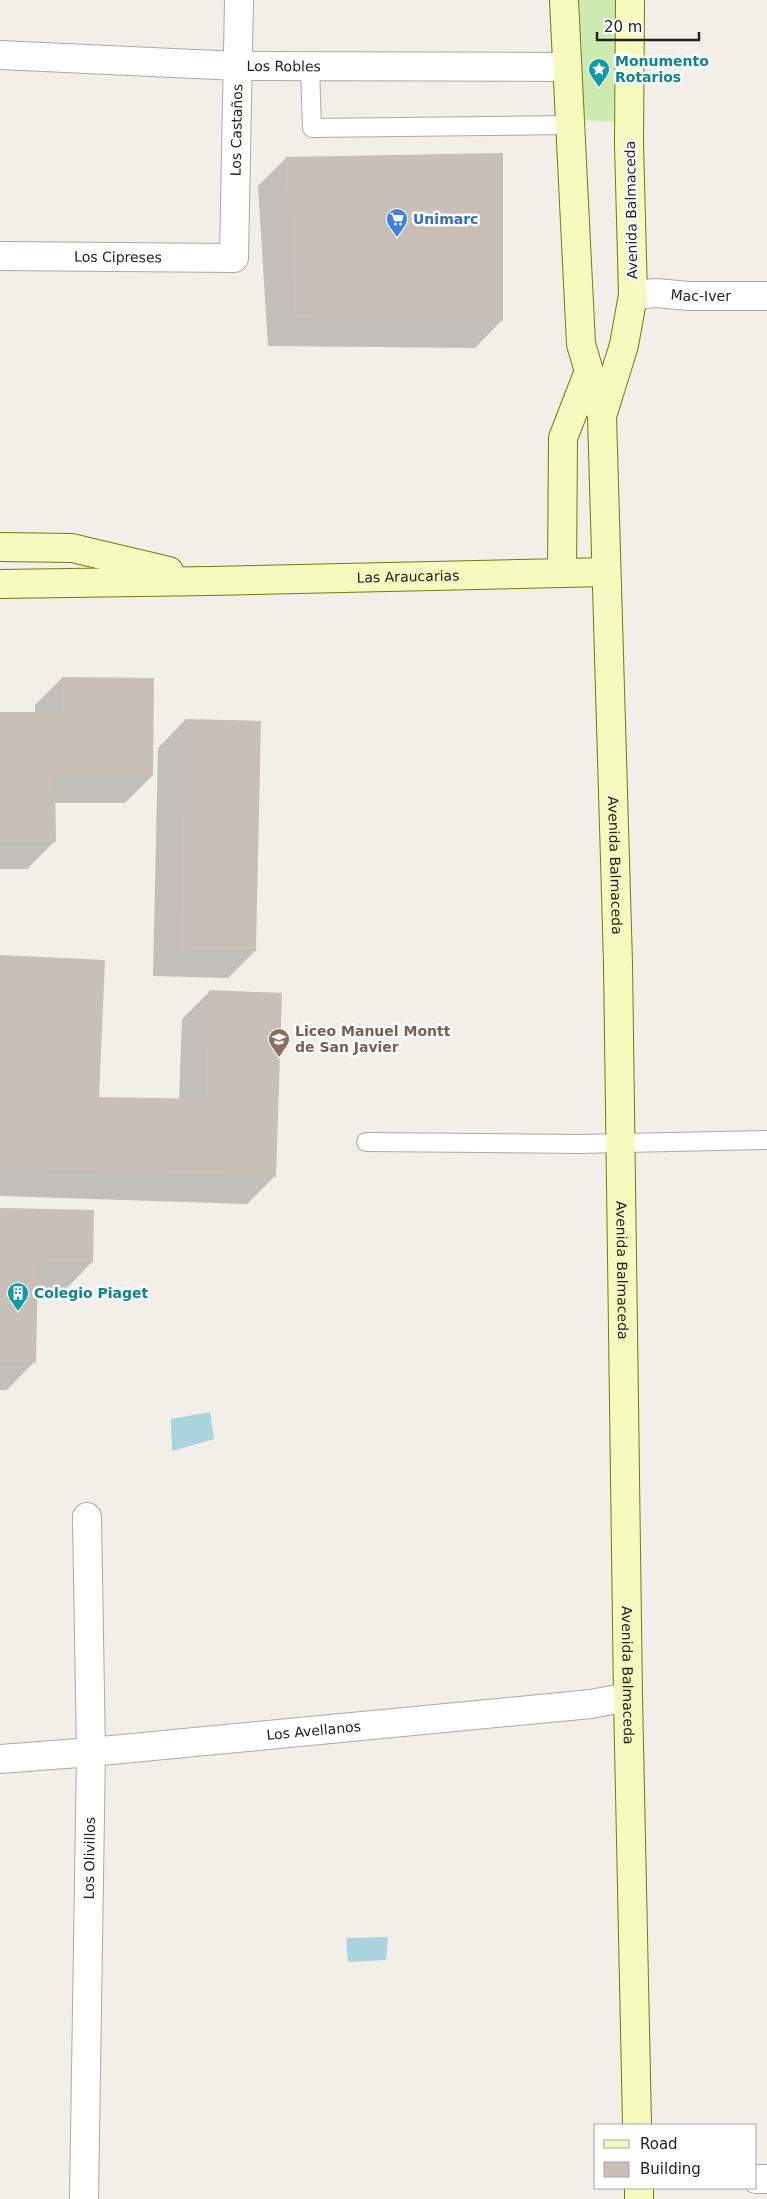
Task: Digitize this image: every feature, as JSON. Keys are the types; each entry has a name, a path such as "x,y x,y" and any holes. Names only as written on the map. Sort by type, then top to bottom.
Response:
{"main road":[{"name":"Avenida Balmaceda","path":"564,0 581,344 602,416 622,1143 628,1697 637,2124"},
{"name":"Avenida Balmaceda","path":"602,416 624,345 633,295 629,144 630,0"},
{"path":"562,573 563,438 589,372"},
{"name":"Las Araucarias","path":"0,547 72,548 209,581"},
{"name":"Las Araucarias","path":"0,584 606,572"}],"street":[{"name":"Los Castaños","path":"234,258 240,0"},
{"name":"Los Robles","path":"0,55 238,66 566,67"},
{"name":"Los Cipreses","path":"0,256 234,258"},
{"name":"Mac-Iver","path":"633,295 656,293 689,296 767,296"},
{"name":"Los Olivillos","path":"84,2199 91,1752 87,1517"},
{"name":"Los Avellanos","path":"0,1760 591,1704 628,1697"}],"lane":[{"path":"310,66 312,128 570,125"},
{"path":"366,1142 579,1144 767,1140"}],"green space":[{"path":"576,0 620,0 621,122 579,120"}],"water":[{"path":"210,1412 214,1439 172,1451 171,1419"},
{"path":"388,1937 386,1960 348,1962 346,1938"}],"building":[{"name":"Unimarc","path":"503,153 503,321 295,319 285,157"},
{"path":"62,677 154,678 153,776 55,776 56,842 0,842 0,712 62,712"},
{"path":"185,719 261,721 256,951 180,949"},
{"path":"0,955 105,960 99,1097 205,1099 209,990 282,993 276,1177 0,1168"},
{"name":"Colegio Piaget","path":"0,1208 94,1210 93,1263 38,1261 36,1363 0,1362"}],"place":[{"name":"Monumento Rotarios","path":"599,88"},
{"name":"Unimarc","path":"397,238"},
{"name":"Liceo Manuel Montt de San Javier","path":"279,1058"},
{"name":"Colegio Piaget","path":"18,1312"}]}
